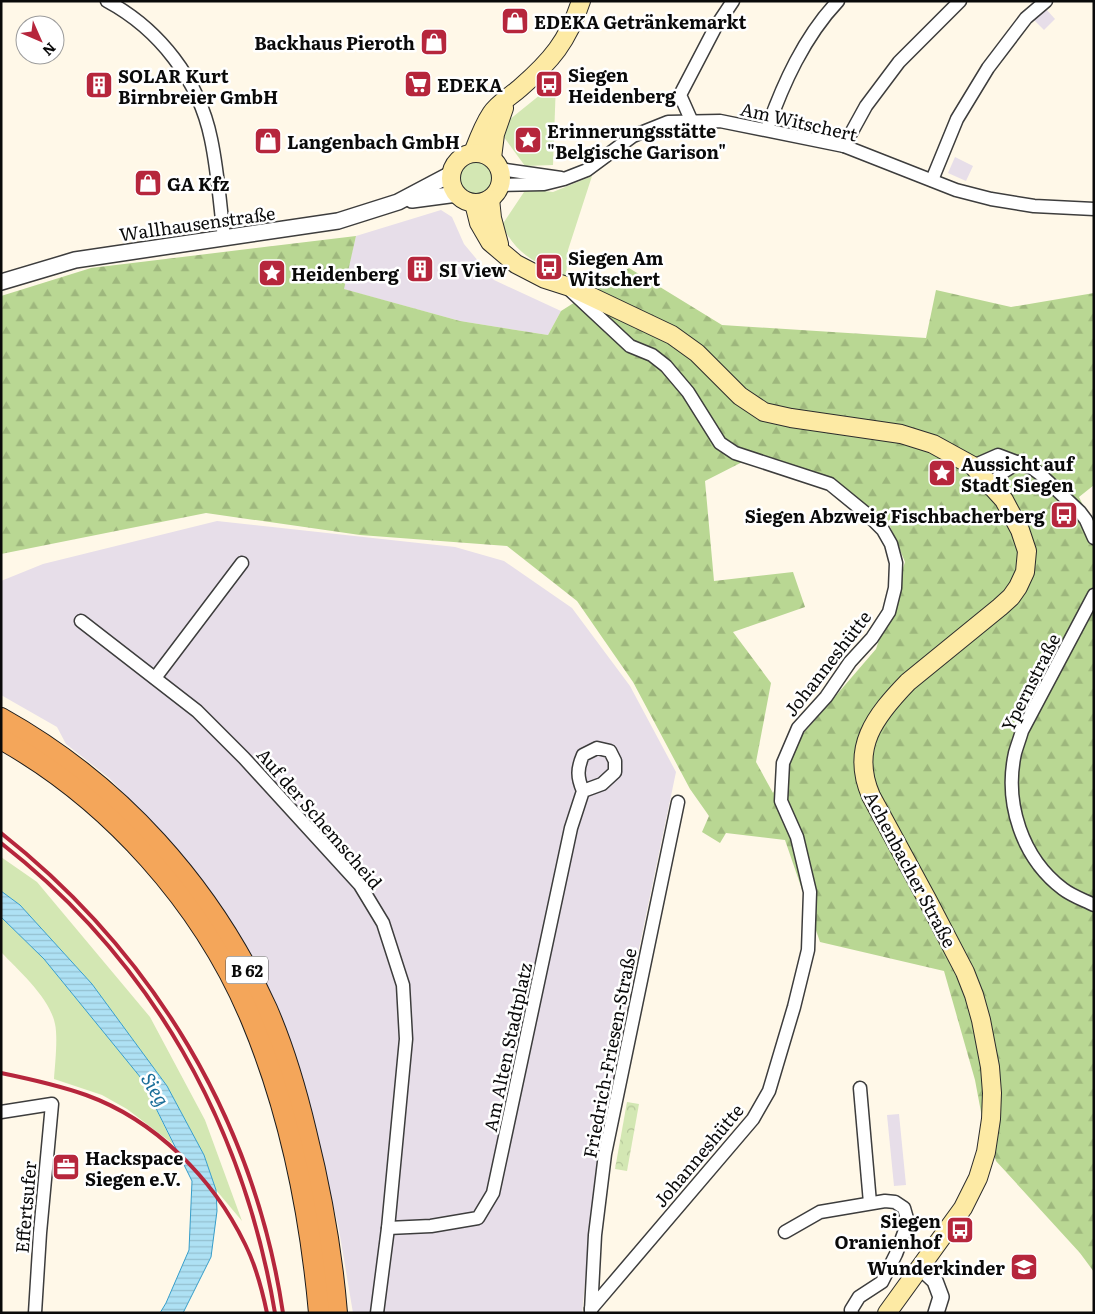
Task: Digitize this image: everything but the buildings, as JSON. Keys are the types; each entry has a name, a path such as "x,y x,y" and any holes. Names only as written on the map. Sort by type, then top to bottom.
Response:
{"highway":[{"name":"B 62","path":"1,718 50,748 81,771 138,822 189,879 232,942 267,1010 294,1082 325,1217 338,1313"},
{"name":"B 62","path":"1,739 40,763 70,786 125,835 174,890 216,952 250,1018 276,1087 307,1220 319,1313"}],"main road":[{"name":"Achenbacher Straße","path":"473,153 492,112 534,76 562,45 574,23 581,1"},
{"name":"Achenbacher Straße","path":"508,99 495,134 491,183 479,223 490,242 516,264 545,280 564,284 672,335 697,353 740,396 764,412 791,418 901,434 934,444 973,466 1004,500 1020,530 1027,551 1025,572 1010,598 908,682 895,695 875,722 868,737 862,763 864,779 871,796 965,972 981,1020 990,1068 991,1119 986,1152 978,1178 963,1208 887,1313"},
{"path":"473,153 484,154 491,183 466,201 457,194 452,185 451,174 460,158 473,153"}],"street":[{"path":"107,1 140,22 167,48 195,91 211,138 224,238"},
{"path":"692,122 680,94 715,28 733,1"},
{"path":"767,130 780,92 799,57 822,18 838,1"},
{"path":"844,146 866,106 899,62 960,1"},
{"path":"932,180 957,119 988,68 1026,18 1046,1"},
{"name":"Am Witschert","path":"491,183 544,184 564,179 587,170 633,136 668,122 720,122 844,146 956,190 991,199 1034,206 1094,209"},
{"name":"Wallhausenstraße","path":"398,202 451,174"},
{"name":"Wallhausenstraße","path":"1,282 75,260 338,221 398,202 457,194"},
{"name":"Johanneshütte","path":"564,284 630,346 652,356 666,366 688,392 720,443 735,453 830,484 883,530 892,544 896,563 895,588 888,612 872,638 850,662 826,697 798,728 784,763 781,801 797,837 810,892 808,950 794,1008 769,1091 753,1119 591,1311"},
{"path":"973,466 998,455 1032,468 1072,504 1086,520 1094,538"},
{"path":"991,485 1002,473 1019,462"},
{"path":"155,678 242,563"},
{"name":"Ypernstraße","path":"1094,595 1022,731 1015,753 1012,783 1014,812 1027,847 1036,862 1064,890 1094,905"},
{"name":"Auf der Schemscheid","path":"81,621 197,711 244,758 360,885 383,923 404,985 406,1039 388,1228 377,1313"},
{"name":"Am Alten Stadtplatz","path":"388,1228 431,1226 478,1218 493,1193 571,828 583,791"},
{"name":"Friedrich-Friesen-Straße","path":"591,1311 595,1235 605,1154 678,802"},
{"path":"860,1088 870,1203"},
{"name":"Effertsufer","path":"1,1112 52,1104 35,1313"},
{"path":"785,1232 820,1212 870,1203 895,1202 904,1208 908,1222 882,1282 859,1297 851,1310 852,1313"},
{"path":"920,1267 935,1281 941,1297 936,1313"}],"shaded area":[{"path":"1046,9 1055,19 1044,30 1034,20"},
{"path":"955,157 973,166 966,181 948,173"},
{"path":"441,210 452,217 464,244 494,280 561,311 548,335 460,321 343,289 356,236"},
{"path":"217,521 455,547 504,561 572,608 630,686 676,772 623,1025 596,1169 582,1313 353,1313 339,1230 311,1110 227,924 170,840 109,778 66,744 57,727 1,695 1,581 43,564"},
{"path":"899,1114 906,1185 894,1186 887,1115"}],"green space":[{"path":"556,82 553,165 525,166 501,133 509,120"},
{"path":"471,153 481,153 490,157 496,163 500,177 496,191 490,197 481,201 471,201 462,197 456,191 452,182 452,172 456,163 462,157"},
{"path":"592,176 568,250 566,277 537,263 521,251 508,236 502,225 526,189 553,192"},
{"path":"356,236 344,289 460,321 548,335 561,311 629,268 722,325 926,338 936,290 1011,307 1094,293 1094,485 1079,497 1094,528 1094,1272 1080,1253 996,1161 981,1112 975,1080 944,971 820,942 785,840 726,833 720,843 702,832 709,816 690,789 633,682 577,601 507,546 360,535 206,513 1,554 1,296 91,268","holes":["758,454 822,477 887,519 905,562 876,649 796,742 773,793 756,762 771,683 733,632 805,607 793,572 714,581 705,481"]},
{"path":"1,857 37,882 150,1017 205,1120 242,1221 216,1190 204,1155 167,1086 92,984 20,905 1,891"},
{"path":"1,917 44,959 141,1078 173,1144 127,1109 102,1095 54,1079 56,1036 52,1014 33,985 1,952"},
{"path":"627,1102 639,1104 627,1171 615,1169"}],"water":[{"name":"Sieg","path":"1,891 20,905 92,984 167,1086 204,1155 216,1190 217,1211 211,1257 183,1313 160,1313 189,1250 192,1181 141,1078 44,959 1,917"}],"railway":[{"path":"1,833 56,880 105,931 149,987 188,1046 221,1108 248,1173 269,1242 283,1313"},
{"path":"1,843 55,889 103,940 146,994 183,1051 214,1112 240,1176 260,1243 275,1313"},
{"path":"1,1073 65,1088 111,1106 158,1136 179,1154 199,1174 232,1220 252,1261 261,1286 267,1313"}],"place":[{"name":"EDEKA Getränkemarkt","path":"515,21"},
{"name":"Backhaus Pieroth","path":"434,42"},
{"name":"EDEKA","path":"418,84"},
{"name":"Siegen Heidenberg","path":"549,84"},
{"name":"SOLAR Kurt Birnbreier GmbH","path":"99,85"},
{"name":"Erinnerungsstätte \"Belgische Garison\"","path":"528,140"},
{"name":"Langenbach GmbH","path":"268,141"},
{"name":"GA Kfz","path":"148,183"},
{"name":"Siegen Am Witschert","path":"549,267"},
{"name":"SI View","path":"420,269"},
{"name":"Heidenberg","path":"272,273"},
{"name":"Aussicht auf Stadt Siegen","path":"942,473"},
{"name":"Siegen Abzweig Fischbacherberg","path":"1064,515"},
{"name":"Hackspace Siegen e.V.","path":"66,1167"},
{"name":"Siegen Oranienhof","path":"960,1230"},
{"name":"Wunderkinder","path":"1024,1267"}]}
